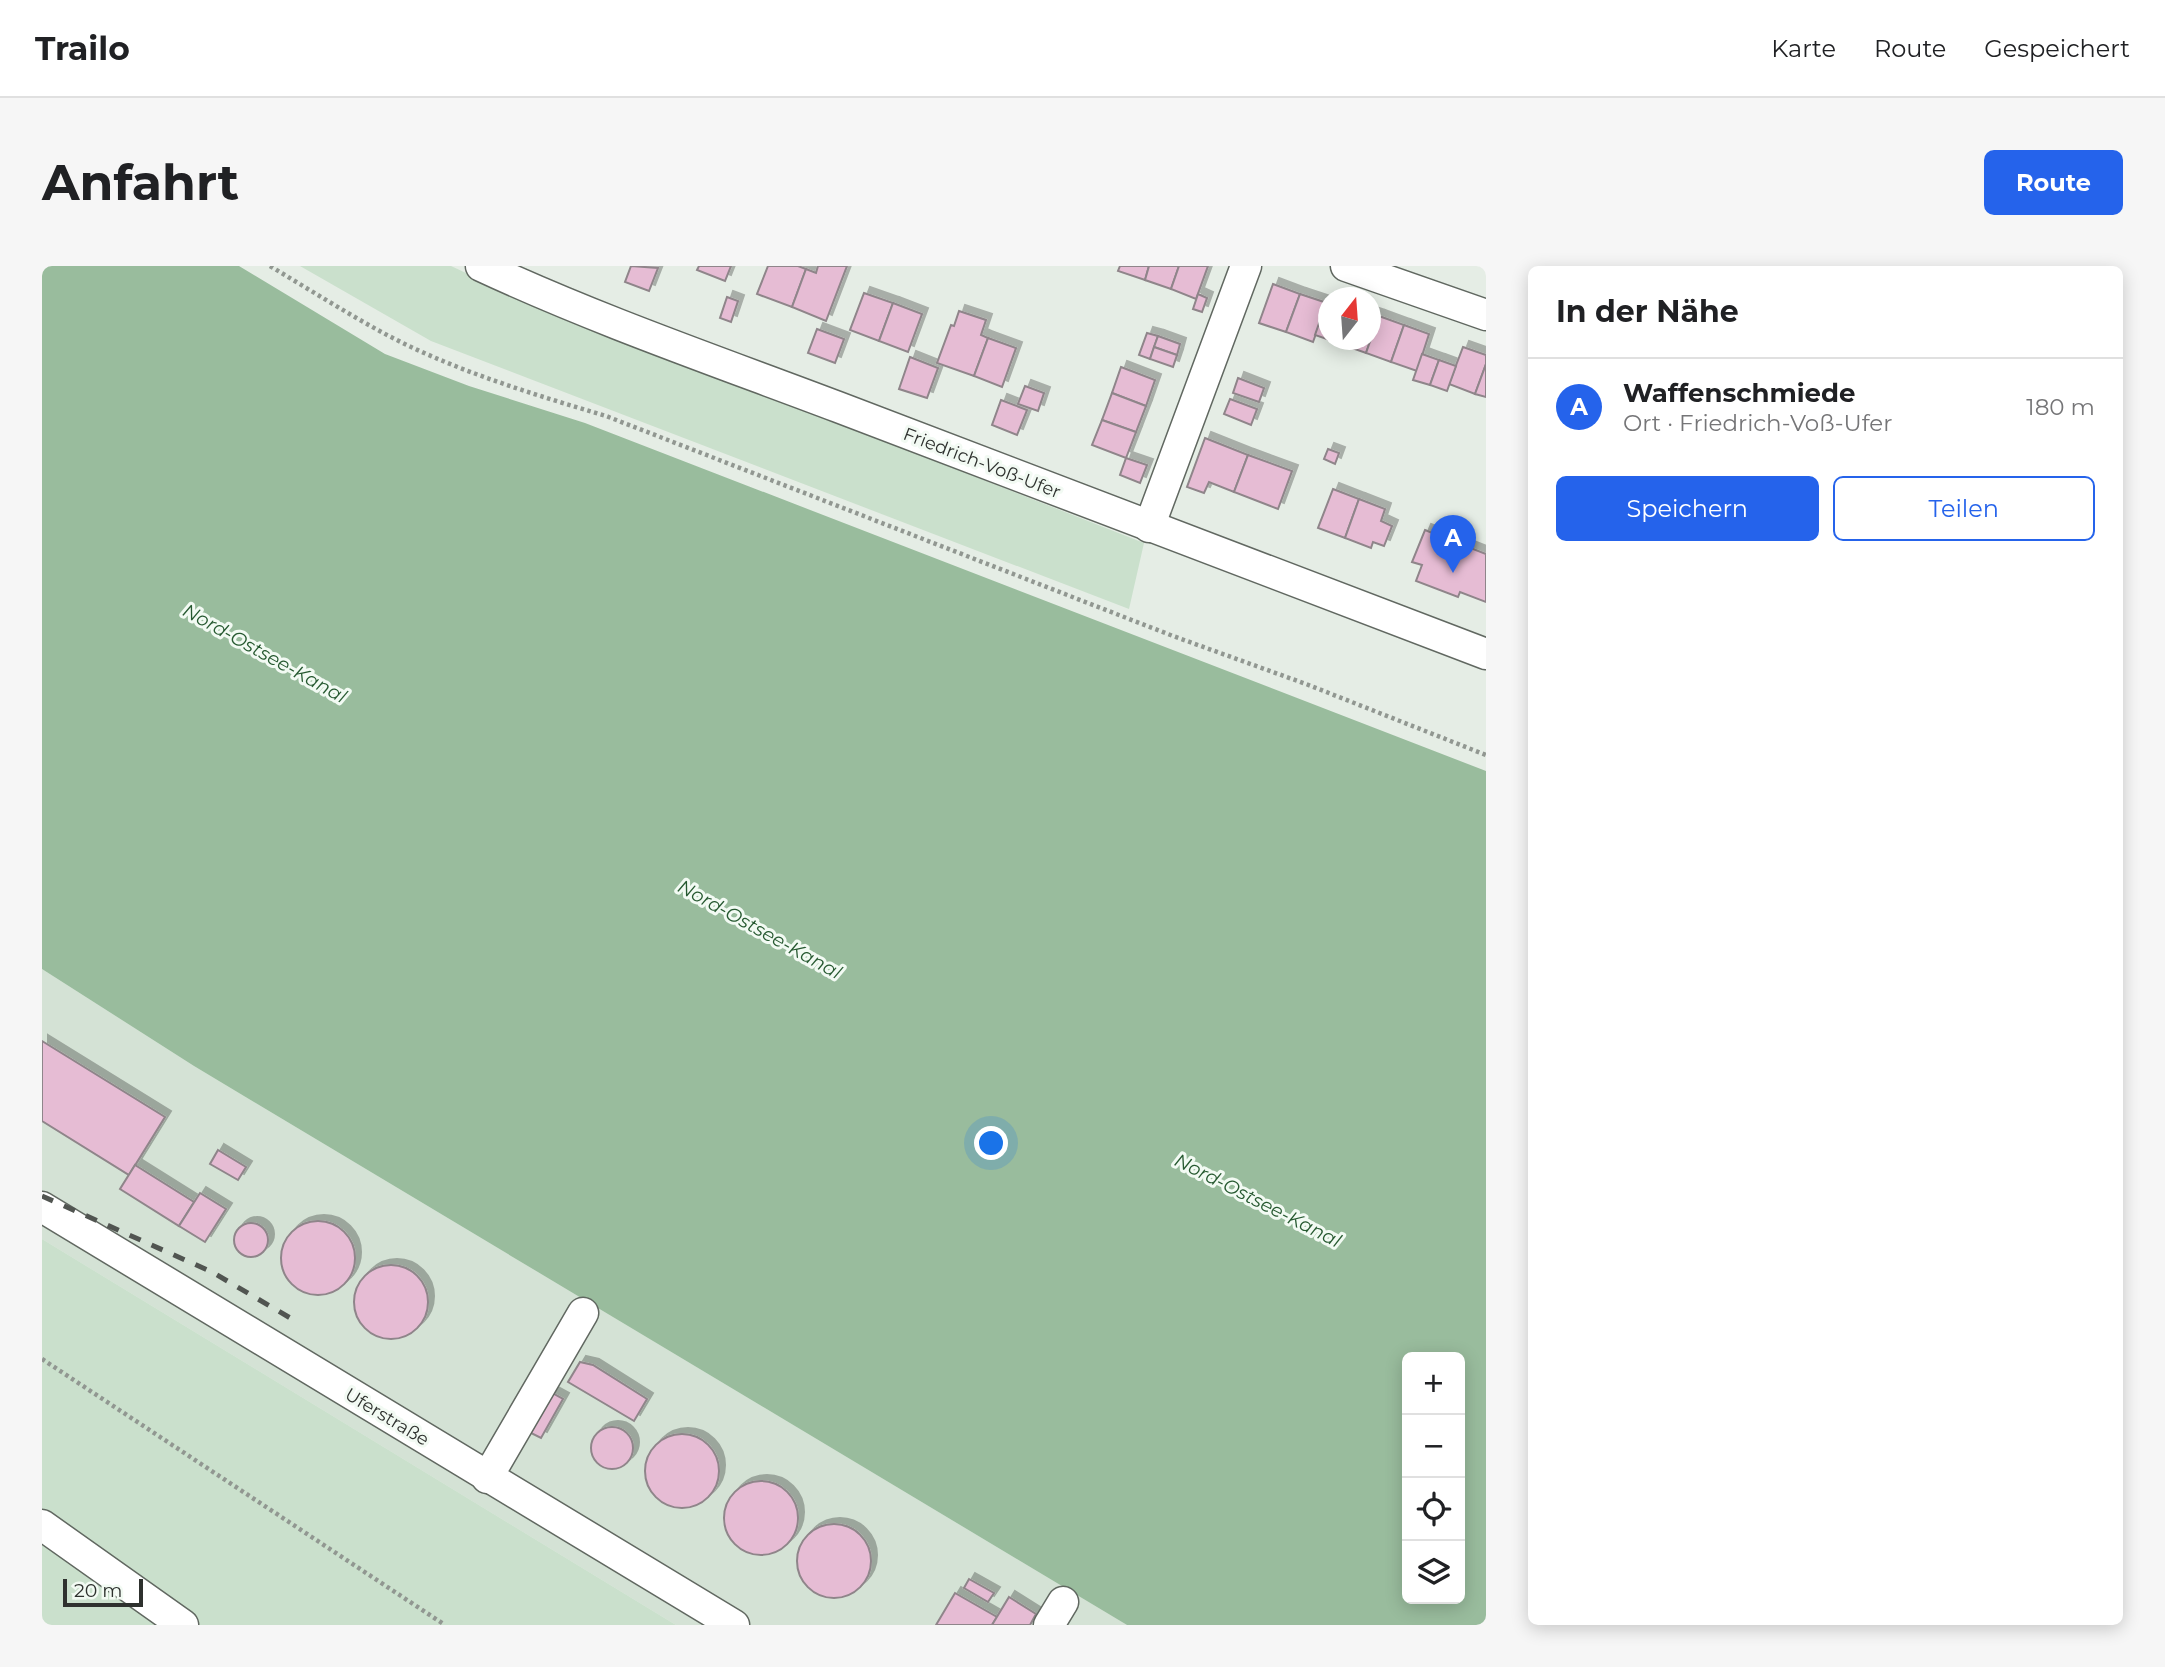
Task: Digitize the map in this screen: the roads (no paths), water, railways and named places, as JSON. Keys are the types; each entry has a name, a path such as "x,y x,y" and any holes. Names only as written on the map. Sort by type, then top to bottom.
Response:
{"street":[{"name":"Friedrich-Voß-Ufer","path":"481,266 555,298 1486,654"},
{"path":"1149,527 1246,266"},
{"path":"1346,266 1486,314"},
{"name":"Uferstraße","path":"42,1207 734,1625"},
{"path":"487,1478 583,1313"},
{"path":"42,1525 183,1625"}],"water":[{"name":"Nord-Ostsee-Kanal","path":"42,266 239,266 385,354 469,386 585,423 1486,771 1486,1625 1127,1625 194,1066 42,969"}],"railway":[{"path":"42,1196 212,1272 297,1322"}],"place":[{"name":"Waffenschmiede","path":"1453,573"}]}
